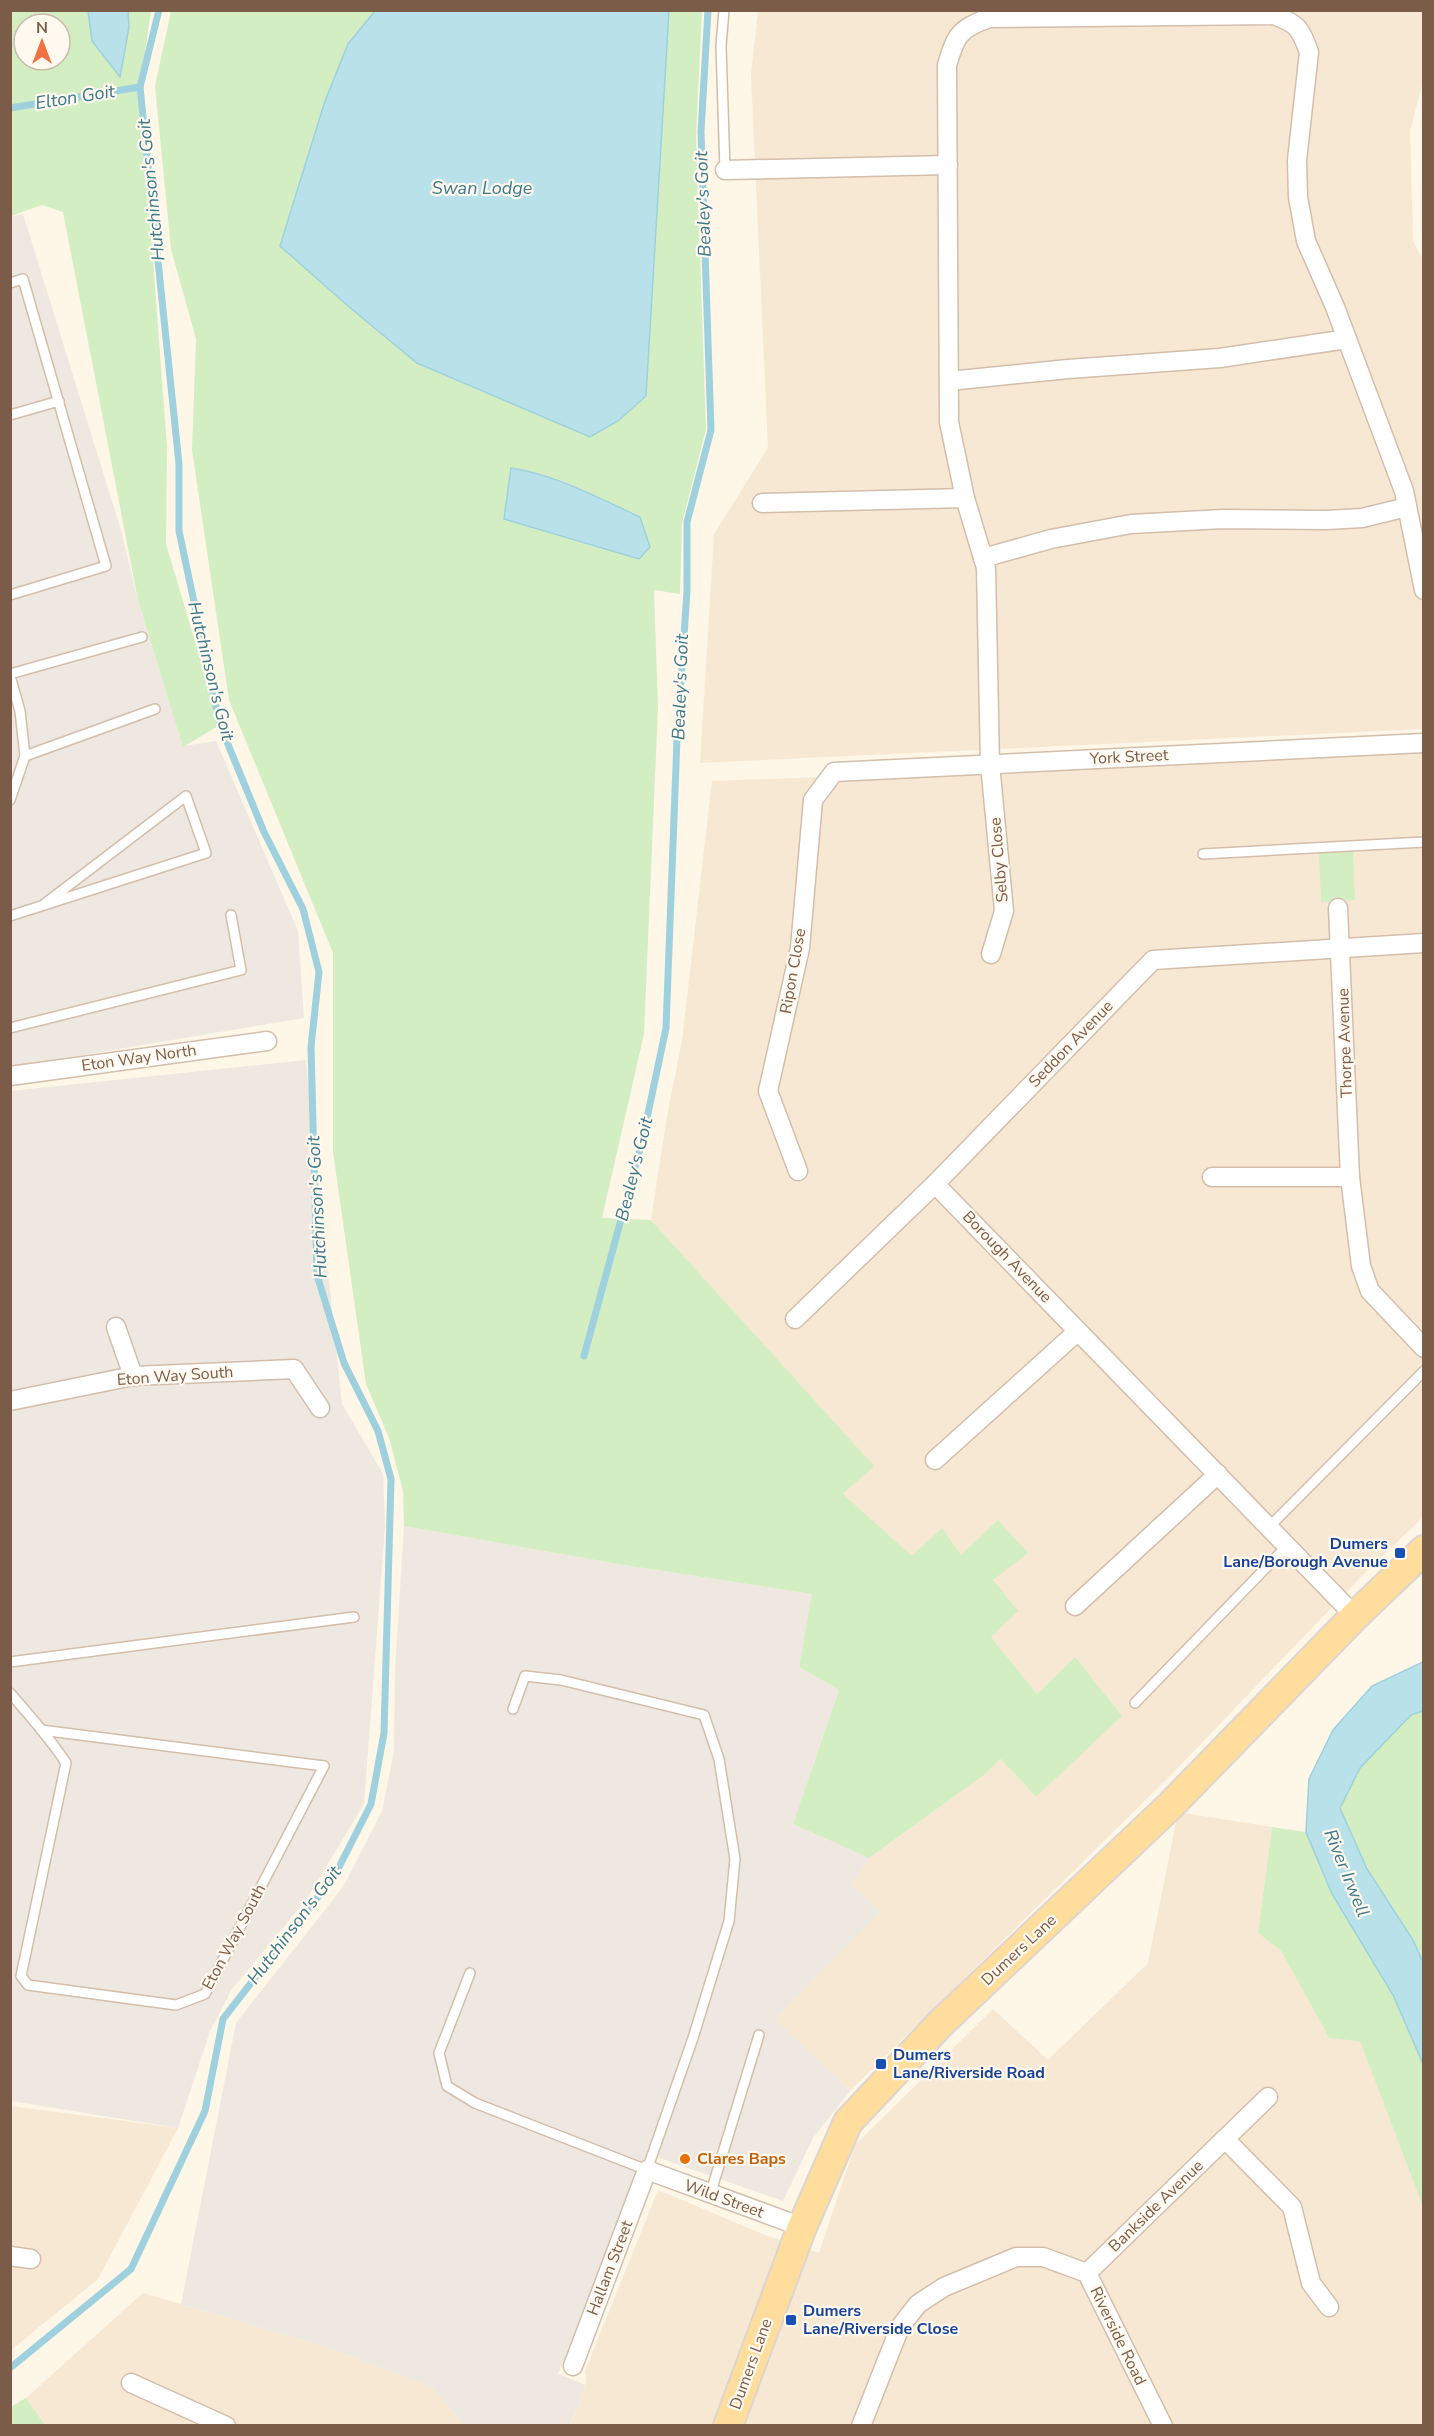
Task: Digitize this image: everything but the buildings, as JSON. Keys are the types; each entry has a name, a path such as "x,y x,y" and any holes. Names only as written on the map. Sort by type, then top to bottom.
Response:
{"main road":[{"name":"Dumers Lane","path":"728,2426 802,2227 848,2122 941,2023 1171,1805 1355,1616 1424,1550"}],"street":[{"name":"Selby Close","path":"991,954 1004,911 990,764 986,568 965,498 949,422 947,65 954,42 967,26 989,18 1274,15 1293,22 1302,35 1309,52 1297,160 1298,197 1306,241 1347,339 1404,491 1424,590"},
{"path":"725,170 948,165"},
{"path":"949,381 1068,369 1220,358 1347,339"},
{"path":"762,503 965,498"},
{"path":"983,558 1051,539 1131,524 1223,519 1362,518 1407,507"},
{"name":"York Street","path":"834,772 1424,742"},
{"name":"Ripon Close","path":"798,1171 768,1091 800,948 813,800 834,772"},
{"name":"Thorpe Avenue","path":"1338,909 1350,1177 1361,1266 1370,1291 1424,1348"},
{"name":"Seddon Avenue","path":"795,1319 935,1184 1153,960 1424,943"},
{"name":"Eton Way North","path":"10,1076 267,1041"},
{"path":"1212,1177 1350,1177"},
{"name":"Borough Avenue","path":"935,1184 1355,1616"},
{"path":"116,1327 133,1376"},
{"path":"935,1460 1078,1331"},
{"name":"Eton Way South","path":"10,1401 133,1376 294,1369 320,1408"},
{"path":"1075,1606 1218,1474"},
{"name":"Bankside Avenue","path":"1087,2273 1268,2097"},
{"path":"1225,2139 1292,2207 1311,2283 1329,2307"},
{"name":"Wild Street","path":"647,2170 802,2227"},
{"name":"Hallam Street","path":"573,2366 647,2170"},
{"path":"10,2256 31,2259"},
{"name":"Riverside Road","path":"861,2426 900,2326 918,2304 944,2287 1016,2258 1043,2257 1087,2273 1163,2426"},
{"path":"131,2383 226,2426"}],"lane":[{"path":"724,10 721,46 725,170"},
{"path":"10,283 23,279 106,566 10,595"},
{"path":"10,415 59,400"},
{"path":"11,800 25,756 20,711 10,675 142,637"},
{"path":"25,756 155,709"},
{"path":"10,916 206,853 186,796 43,905"},
{"path":"1203,854 1424,842"},
{"path":"10,1028 241,970 231,915"},
{"path":"1269,1527 1424,1371"},
{"path":"1135,1703 1287,1546"},
{"path":"10,1662 354,1617"},
{"path":"470,1973 439,2053 447,2086 475,2103 647,2170 693,2038 729,1921 735,1859 719,1759 704,1715 561,1680 525,1676 513,1709"},
{"name":"Eton Way South","path":"10,1693 42,1730 66,1763 21,1976 28,1986 176,2006 205,1994 324,1766 42,1730"},
{"path":"710,2195 759,2035"}],"shaded area":[{"path":"758,11 1423,11 1423,81 1410,131 1413,241 1424,261 1423,729 700,763 714,534 768,448 751,75"},
{"path":"23,214 120,527 138,600 183,746 216,741 298,931 304,1018 11,1067 10,217"},
{"path":"1423,752 1423,1517 1362,1576 1170,1776 850,2091 775,2019 879,1912 852,1885 869,1858 984,1775 1001,1759 1036,1797 1074,1658 1037,1694 991,1637 998,1521 961,1555 912,1556 842,1494 873,1466 651,1220 667,1116 682,1041 712,781"},
{"path":"306,1060 342,1404 383,1474 385,1526 364,1804 306,1900 232,1989 210,2031 178,2128 11,2101 10,1091"},
{"path":"404,1526 618,1564 813,1594 799,1667 839,1690 793,1824 869,1858 852,1885 880,1912 775,2019 850,2091 813,2138 783,2201 648,2154 558,2374 586,2385 570,2425 464,2425 432,2387 326,2347 181,2304 236,2023 343,1887 382,1811 394,1751 395,1670"},
{"path":"1178,1812 1272,1827 1258,1933 1281,1951 1329,2038 1360,2040 1423,2207 1423,2425 570,2426 586,2385 585,2371 658,2190 765,2235 819,2253 855,2145 993,2009 1048,2060 1148,1963"},
{"path":"11,2106 178,2128 98,2279 11,2350"},
{"path":"143,2293 326,2347 432,2387 464,2425 45,2425 26,2398"}],"green space":[{"path":"10,11 151,11 140,87 167,447 166,544 220,725 183,747 138,600 63,212 42,205 11,216"},
{"path":"171,11 375,11 348,44 280,246 417,363 646,396 669,11 702,11 696,136 706,429 682,523 680,594 654,590 658,707 644,1034 602,1218 651,1220 874,1466 843,1494 912,1556 942,1528 961,1555 998,1520 1028,1553 993,1580 1018,1611 991,1637 1037,1694 1075,1657 1122,1716 1036,1797 1001,1759 984,1775 869,1858 793,1824 839,1690 799,1667 812,1594 618,1564 404,1526 403,1491 389,1438 366,1384 333,1152 333,953 229,700 192,450 196,339 171,249 155,86","holes":["511,469 527,471 577,487 640,517"]},
{"path":"1353,851 1355,900 1321,902 1319,852"},
{"path":"1423,1711 1423,1961 1413,1940 1367,1869 1340,1808 1360,1768 1411,1715"},
{"path":"1272,1827 1306,1832 1332,1894 1393,1995 1423,2064 1423,2207 1360,2041 1329,2038 1281,1951 1258,1933"},
{"path":"26,2398 45,2425 11,2425 11,2407"}],"water":[{"path":"88,11 128,11 129,27 120,77 92,41"},
{"name":"Swan Lodge","path":"375,11 669,11 646,396 618,421 590,437 417,363 280,246 325,101 348,44"},
{"path":"511,468 561,482 640,517 650,547 639,559 504,519"},
{"name":"River Irwell","path":"1423,1662 1423,1711 1411,1715 1360,1768 1340,1808 1367,1869 1413,1940 1423,1962 1423,2064 1393,1995 1332,1894 1306,1832 1309,1779 1333,1730 1372,1686"}],"waterway":[{"name":"Hutchinson's Goit","path":"10,2368 131,2269 205,2111 223,2019 335,1875 371,1804 384,1733 391,1479 378,1431 344,1363 317,1275 311,1047 319,972 303,909 264,832 220,725 179,531 179,464 140,87 159,10"},
{"name":"Bealey's Goit","path":"584,1356 642,1142 666,1028 677,739 687,591 687,522 711,430 701,132 708,10"},
{"name":"Elton Goit","path":"10,108 140,87"}],"place":[{"name":"Dumers Lane/Borough Avenue","path":"1400,1553"},
{"name":"Dumers Lane/Riverside Road","path":"881,2064"},
{"name":"Clares Baps","path":"685,2159"},
{"name":"Dumers Lane/Riverside Close","path":"791,2320"}]}
